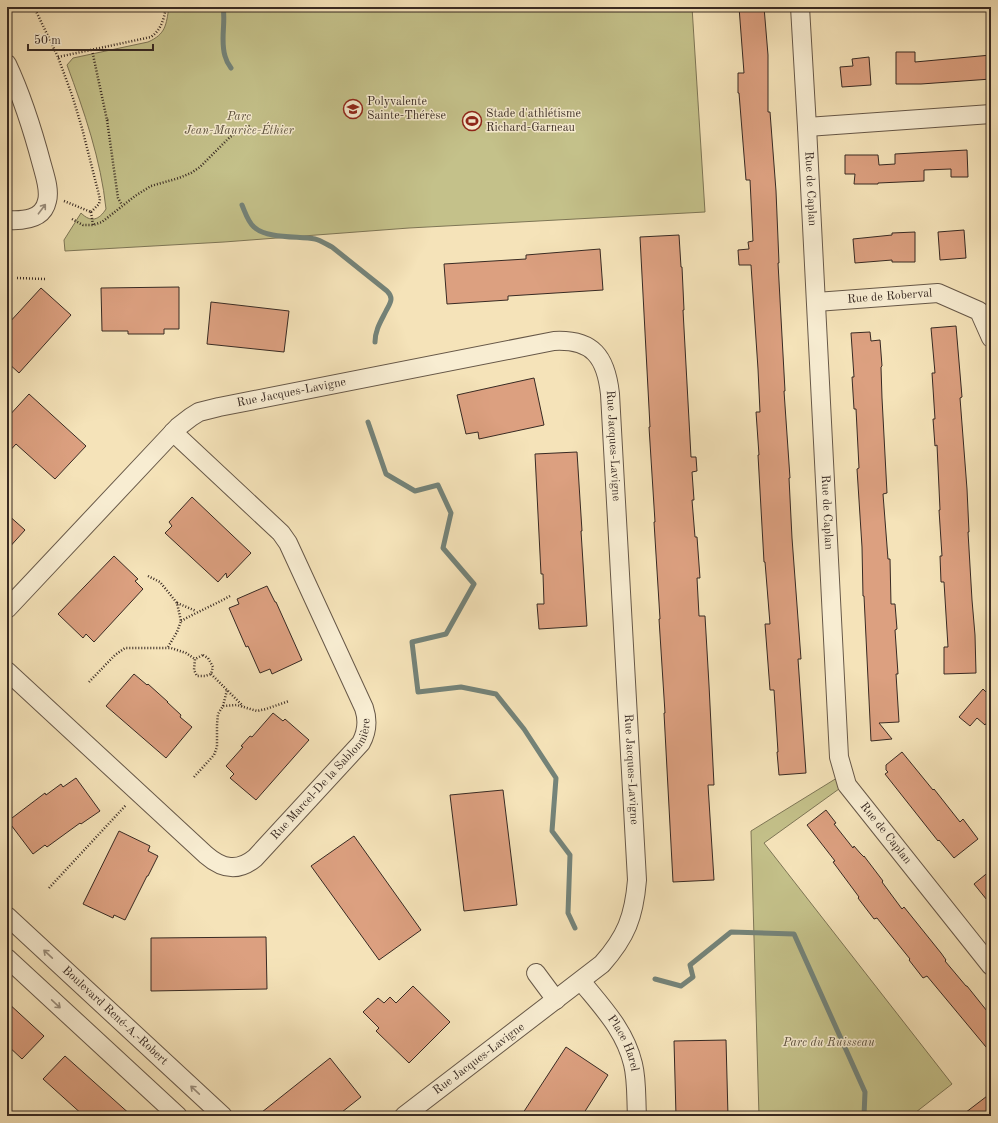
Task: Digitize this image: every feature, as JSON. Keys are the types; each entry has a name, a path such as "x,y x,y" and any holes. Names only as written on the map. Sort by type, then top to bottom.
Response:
{"street":[{"name":"Rue de Caplan","path":"800,7 839,757 847,785 988,956"},
{"path":"7,64 29,121 46,182 48,195 47,202 43,210 38,215 24,220 7,220"},
{"path":"807,127 991,114"},
{"name":"Rue de Roberval","path":"816,302 938,293 979,310 991,338"},
{"name":"Rue Jacques-Lavigne","path":"7,609 173,432 184,422 199,412 554,341 571,341 580,344 593,351 601,361 605,367 610,394 637,880 631,919 626,932 602,964 404,1116"},
{"name":"Rue Marcel-De la Sablonnière","path":"7,671 213,861 224,866 232,867 244,865 250,862 363,739 367,720 364,708 288,543 281,532 173,432"},
{"name":"Boulevard René-A.-Robert","path":"7,916 223,1116"},
{"path":"7,958 178,1116"},
{"path":"536,974 556,1000"},
{"name":"Place Harel","path":"581,981 622,1033 627,1044 636,1076 637,1116"}],"path":[{"path":"34,7 58,57 82,128 100,199 99,204 92,212 93,225"},
{"path":"58,57 151,38 159,30 165,15 166,7"},
{"path":"92,50 108,120 118,198 122,205"},
{"path":"72,219 83,225 93,225 102,222 122,205 151,186 191,173 200,167 230,137 251,125"},
{"path":"48,195 92,212"},
{"path":"17,278 45,279"},
{"path":"148,576 160,582 177,603 181,621 178,632 168,648"},
{"path":"181,621 230,596"},
{"path":"177,603 197,612"},
{"path":"89,682 115,655 125,648 171,648 186,653 195,659"},
{"path":"195,659 203,656 208,658 213,667 211,674"},
{"path":"195,659 194,670 197,676 211,674"},
{"path":"211,674 243,706"},
{"path":"194,777 214,755 217,747 218,714 223,706 227,690"},
{"path":"223,706 237,705 257,711 266,710 289,701"},
{"path":"49,888 138,792"}],"green space":[{"name":"Parc Jean-Maurice-Éthier","path":"169,7 692,7 705,212 409,228 224,242 65,251 64,240 81,213 88,218 95,219 101,216 106,209 104,191 96,154 67,65 73,58 148,42 154,39 162,32 166,24"},
{"name":"Parc du Ruisseau","path":"845,773 850,781 764,843 952,1084 911,1116 759,1116 751,831"}],"building":[{"path":"739,7 764,7 768,55 768,112 770,112 776,191 778,263 792,538 801,659 798,659 806,773 779,775 774,690 770,690 765,624 770,624 764,562 758,455 756,412 760,412 751,265 739,265 738,250 749,249 748,242 753,241 750,180 746,180 738,93 738,73 744,73"},
{"path":"896,52 915,52 915,62 991,55 991,79 921,84 896,84"},
{"path":"869,57 871,85 842,87 840,67 853,66 852,59"},
{"path":"967,150 968,177 951,177 951,169 924,170 924,181 854,184 855,174 845,174 845,155 878,155 879,165 895,164 895,154"},
{"path":"964,230 966,258 940,260 938,232"},
{"path":"915,232 915,262 892,262 892,260 855,263 853,239 892,235 892,233"},
{"path":"679,235 682,267 691,457 696,457 697,471 692,472 694,500 692,500 700,578 697,578 699,616 705,616 709,685 714,785 708,785 714,880 673,882 640,237"},
{"path":"600,249 603,290 508,296 508,300 447,304 444,264 526,259 526,255"},
{"path":"179,287 179,329 164,329 164,334 128,334 128,331 102,331 101,288"},
{"path":"41,288 71,315 19,373 7,362 7,325"},
{"path":"211,302 289,311 284,352 207,344"},
{"path":"956,326 962,397 960,398 967,489 976,673 944,674 944,647 948,647 944,582 941,582 940,556 942,556 937,445 935,446 933,419 935,419 932,373 935,373 931,328"},
{"path":"870,332 871,341 880,340 882,366 882,398 887,493 883,494 888,559 890,559 891,604 895,604 897,629 895,630 899,722 879,723 892,739 871,741 857,469 859,468 856,409 854,409 852,377 854,377 851,333"},
{"path":"534,378 544,425 479,439 478,432 466,434 457,395"},
{"path":"29,394 86,446 55,479 16,444 7,454 7,418"},
{"path":"577,452 587,626 539,629 537,604 544,604 535,454"},
{"path":"192,497 251,553 227,578 226,573 218,582 165,533 172,526 169,522"},
{"path":"7,514 25,530 7,550"},
{"path":"114,556 138,579 135,581 143,589 94,642 86,634 83,638 58,614"},
{"path":"267,586 276,602 302,660 272,674 270,669 260,673 248,646 246,647 229,608 239,604 237,599"},
{"path":"134,674 168,702 181,715 180,717 192,727 166,758 106,706"},
{"path":"983,689 991,697 991,717 985,725 977,718 970,726 959,717"},
{"path":"273,713 283,721 285,719 309,740 256,800 230,778 234,774 226,766 243,747 241,746 250,736 252,737"},
{"path":"902,752 960,822 963,819 978,839 954,858 939,840 938,841 885,774 888,772 886,770 886,765"},
{"path":"76,778 100,811 81,824 80,823 47,847 45,845 33,854 8,821 45,793 46,795 61,784 63,787"},
{"path":"503,790 517,905 464,911 450,795"},
{"path":"826,810 836,823 834,824 853,848 854,846 864,856 902,909 904,907 941,953 946,960 945,961 991,1016 991,1053 927,976 923,978 909,960 910,959 877,918 874,919 833,862 835,861 807,825"},
{"path":"119,831 150,846 148,851 158,856 125,920 114,915 113,918 83,904"},
{"path":"354,836 421,930 379,960 311,866"},
{"path":"991,870 991,905 974,884"},
{"path":"266,937 267,989 151,991 151,938"},
{"path":"413,986 450,1022 409,1063 376,1031 379,1028 363,1012 378,998 384,1003 390,997 396,1003"},
{"path":"7,1002 44,1036 22,1059 7,1045"},
{"path":"726,1040 728,1116 676,1116 674,1041"},
{"path":"566,1047 608,1075 582,1116 521,1116"},
{"path":"65,1056 132,1116 84,1116 43,1079"},
{"path":"330,1058 361,1097 337,1116 257,1116"},
{"path":"991,1093 991,1116 961,1116"}],"waterway":[{"path":"223,7 224,50 231,68"},
{"path":"242,205 250,222 260,231 267,234 308,238 321,241 332,247 390,294 391,299 376,334 375,342"},
{"path":"368,422 386,474 415,491 438,485 451,513 443,548 474,584 446,634 412,642 418,692 461,687 496,694 524,729 556,778 552,831 570,855 568,913 575,928"},
{"path":"655,979 681,986 693,977 690,965 731,932 794,934 865,1092 864,1116"}],"place":[{"name":"Polyvalente Sainte-Thérèse","path":"353,109"},
{"name":"Stade d'athlétisme Richard-Garneau","path":"472,121"}]}
